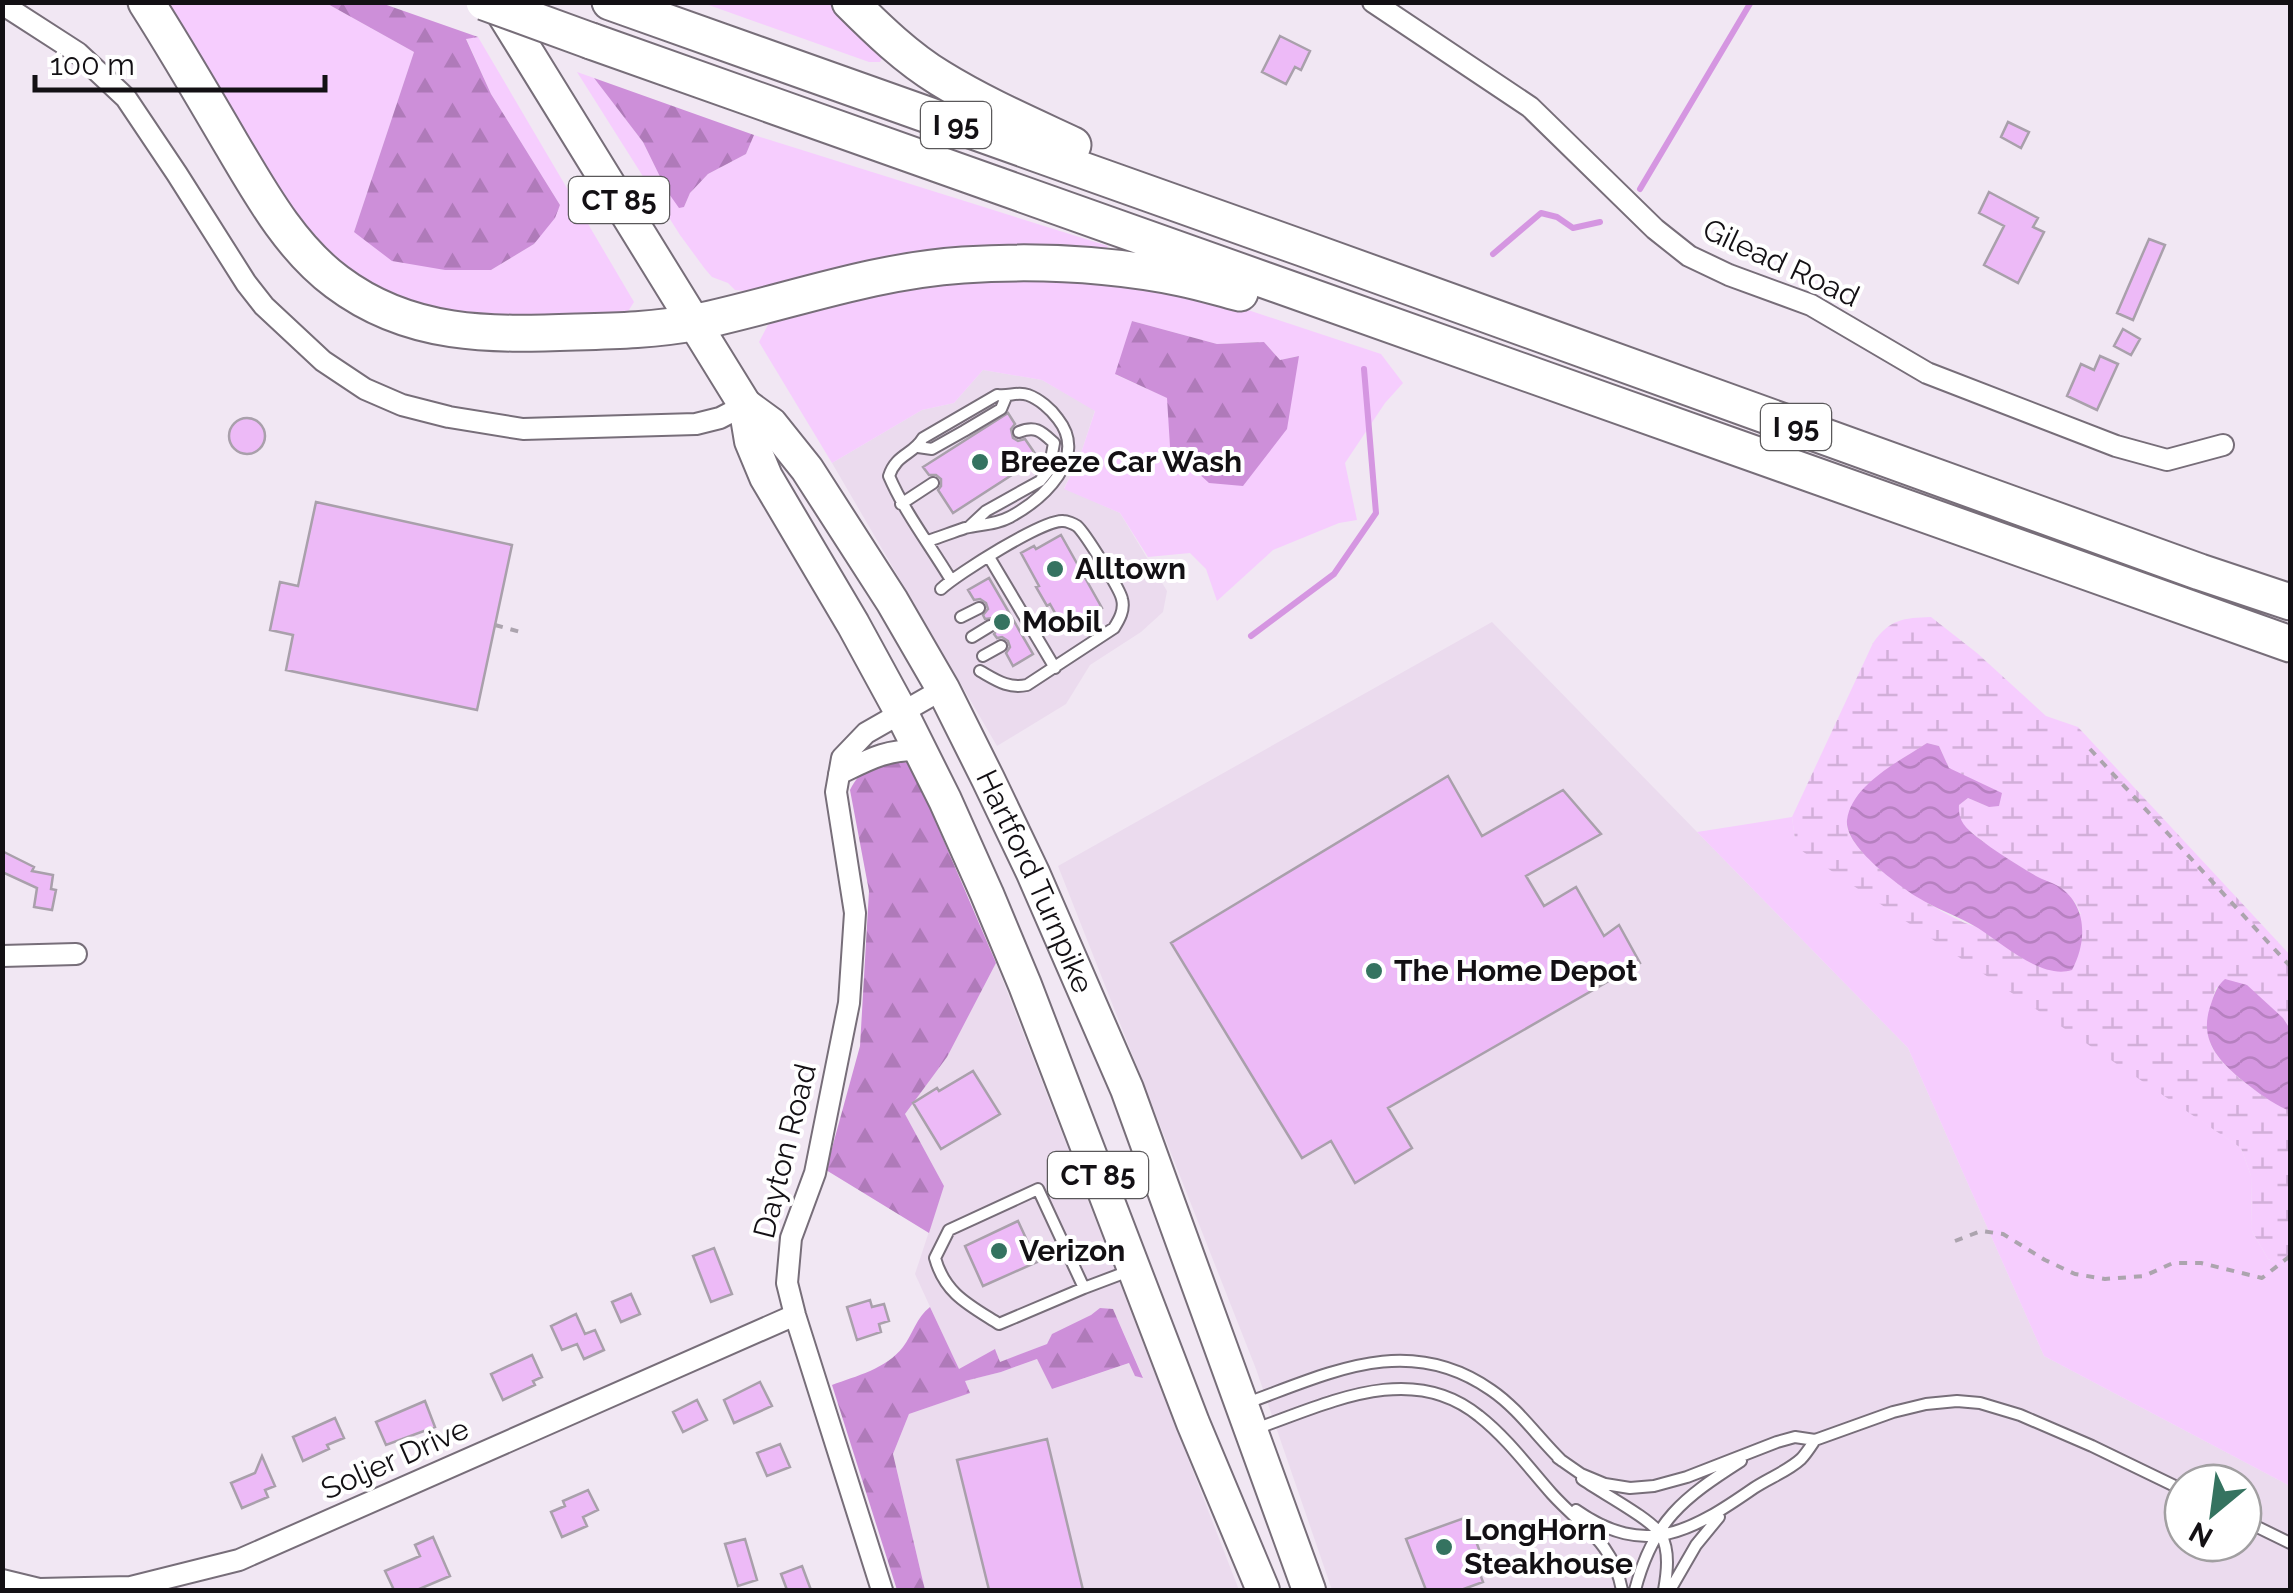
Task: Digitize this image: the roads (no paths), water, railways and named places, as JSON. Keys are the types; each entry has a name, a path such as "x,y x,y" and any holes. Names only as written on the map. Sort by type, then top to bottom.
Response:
{"highway":[{"path":"146,2 272,213 336,281 375,306 412,322 484,332 644,329 695,322 871,277 963,265 1079,264 1182,278 1272,302 1414,350 1577,390"},
{"name":"I 95","path":"484,2 2290,644"},
{"name":"Hartford Turnpike","path":"496,2 745,405 751,441 766,477 853,624 920,750 1025,985 1198,1436 1263,1590"},
{"name":"I 95","path":"610,2 2290,602"},
{"path":"850,2 936,76 1004,114 1302,248"},
{"name":"Hartford Turnpike","path":"745,405 771,424 807,469 892,601 943,689 1033,873 1126,1090 1310,1590"},
{"path":"1198,1436 1245,1419"}],"street":[{"name":"Gilead Road","path":"1373,2 1530,107 1655,229 1690,256 1811,305 1927,373 2116,446 2167,460 2223,445"},
{"path":"2,4 78,53 126,98 264,306 323,361 365,388 402,405 450,418 524,429 696,424 720,418 745,405"},
{"path":"839,774 842,758 866,732 943,689"},
{"path":"839,774 868,758 898,749 920,750"},
{"name":"Dayton Road","path":"839,774 836,792 855,913 850,1003 815,1172 791,1238 787,1283 882,1590"},
{"path":"2,956 76,954"},
{"name":"Soljer Drive","path":"2,1580 38,1589 131,1587 239,1560 794,1315"}],"lane":[{"path":"928,541 969,527 994,525 1041,498 1066,463 1069,440 1051,410 1018,392 1006,397 997,395 923,438 918,446 898,458 889,476 901,504 951,580"},
{"path":"969,527 986,511 1040,480 1050,470 1054,444 1040,430 1028,428 1019,432"},
{"path":"901,504 934,483"},
{"path":"942,589 989,557 1052,522 1063,521 1075,524 1084,534 1122,597 1114,628 1027,686 1005,685 980,670"},
{"path":"989,557 1026,631 1055,668"},
{"path":"961,617 979,608"},
{"path":"972,636 990,626"},
{"path":"984,656 1002,646"},
{"path":"1084,1288 1038,1189 950,1230 935,1258 954,1295 999,1324 1134,1269"},
{"path":"1245,1419 1353,1366 1388,1360 1426,1362 1462,1372 1492,1390 1518,1413 1582,1480 1637,1514 1658,1534 1667,1556 1667,1590"},
{"path":"1245,1419 1390,1388 1422,1389 1451,1398 1499,1433 1563,1506 1604,1544 1622,1590"},
{"path":"1558,1458 1605,1484 1654,1486 1687,1478 1777,1442 1795,1437 1815,1440 1908,1408 1957,1401 1980,1403 2020,1415 2163,1480"},
{"path":"1537,1477 1556,1496 1603,1528 1627,1534 1658,1534 1708,1519 1802,1458 1815,1440"},
{"path":"1635,1590 1658,1534 1675,1510 1696,1491 1777,1442"},
{"path":"1667,1590 1696,1545 1734,1502"},
{"path":"2263,1530 2290,1543"}],"water":[{"path":"1927,743 1939,746 1949,768 2002,793 1999,806 1989,807 1968,798 1959,805 1966,827 2006,858 2058,886 2075,903 2082,936 2072,970 2060,972 2036,965 1978,928 1924,901 1885,874 1854,841 1847,820 1858,795 1879,775"},
{"path":"2225,979 2247,985 2290,1029 2290,1111 2243,1081 2213,1049 2207,1019 2216,991"}],"waterway":[{"path":"1640,189 1751,2"},
{"path":"1493,254 1541,213 1557,217 1573,228 1600,222"},
{"path":"1251,636 1334,574 1376,513 1364,369"}],"place":[{"name":"Breeze Car Wash","path":"980,462"},
{"name":"Alltown","path":"1055,569"},
{"name":"Mobil","path":"1002,622"},
{"name":"The Home Depot","path":"1374,971"},
{"name":"Verizon","path":"999,1251"},
{"name":"LongHorn Steakhouse","path":"1444,1547"}]}
